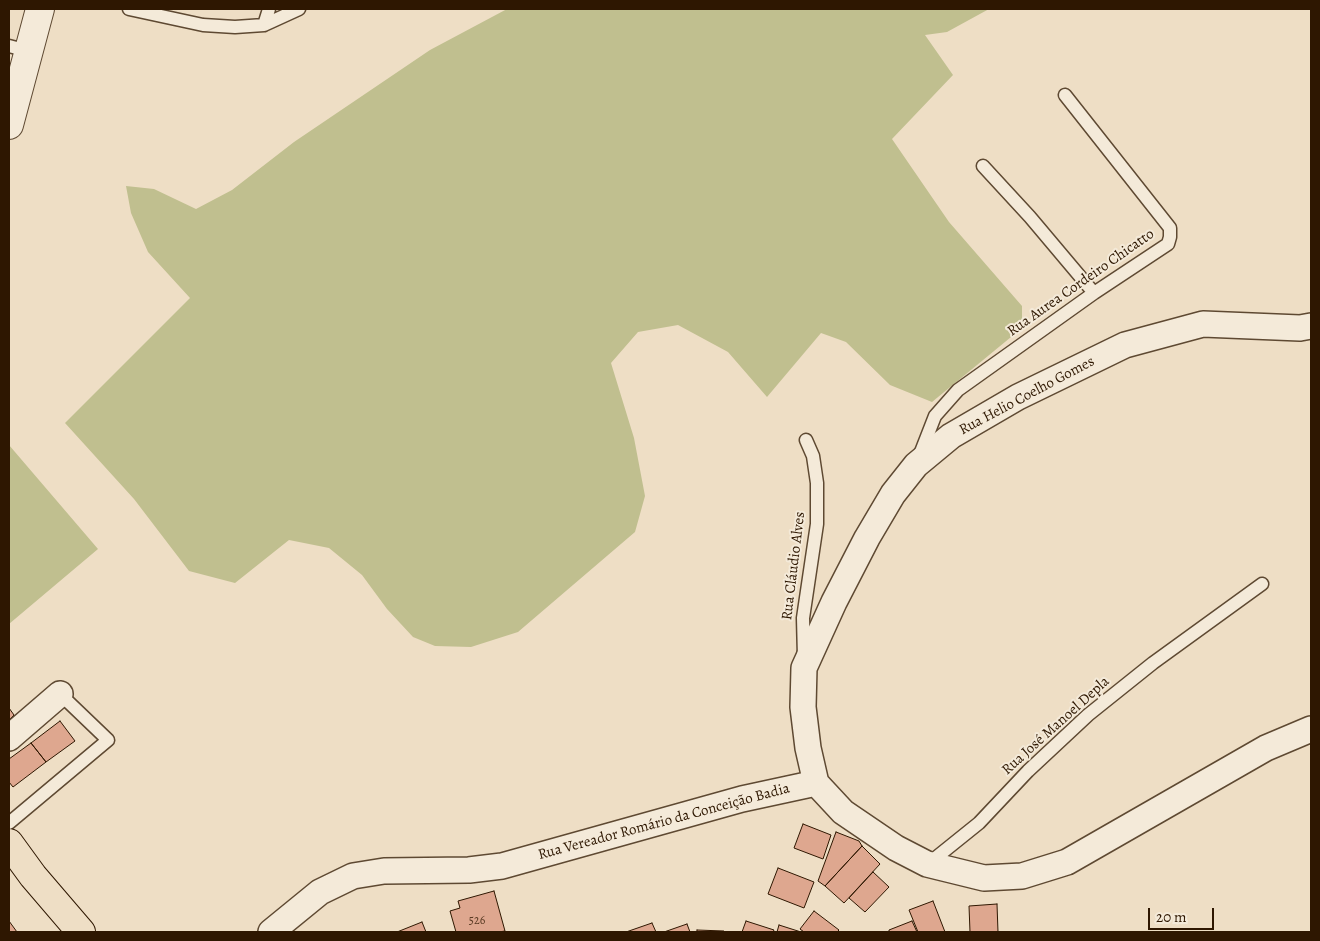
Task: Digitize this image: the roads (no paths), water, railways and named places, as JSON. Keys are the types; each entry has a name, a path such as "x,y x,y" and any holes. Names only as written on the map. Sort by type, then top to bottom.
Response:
{"main road":[{"path":"9,844 33,876 81,932"}],"street":[{"path":"9,126 18,49 40,9"},
{"name":"Rua Helio Coelho Gomes","path":"816,783 808,748 803,707 804,668 834,602 867,538 893,494 916,464 951,436 1018,397 1126,344 1203,324 1300,328 1311,326"},
{"path":"9,738 60,694"},
{"path":"816,783 843,812 896,848 927,864 984,878 1022,876 1067,862 1266,748 1311,730"},
{"name":"Rua Vereador Romário da Conceição Badia","path":"271,932 320,892 353,876 384,871 469,870 502,866 742,798 816,783"}],"lane":[{"path":"128,9 203,25 234,27 264,25 299,9"},
{"path":"264,25 269,9"},
{"name":"Rua Aurea Cordeiro Chicatto","path":"916,464 936,416 958,390 1094,293 1168,244 1170,228 1065,95"},
{"path":"983,166 1030,217 1094,293"},
{"name":"Rua Cláudio Alves","path":"804,668 803,618 818,524 817,483 813,456 806,440"},
{"name":"Rua José Manoel Depla","path":"927,864 979,823 1028,771 1088,715 1153,663 1262,584"},
{"path":"9,823 108,740 60,694"}]}
